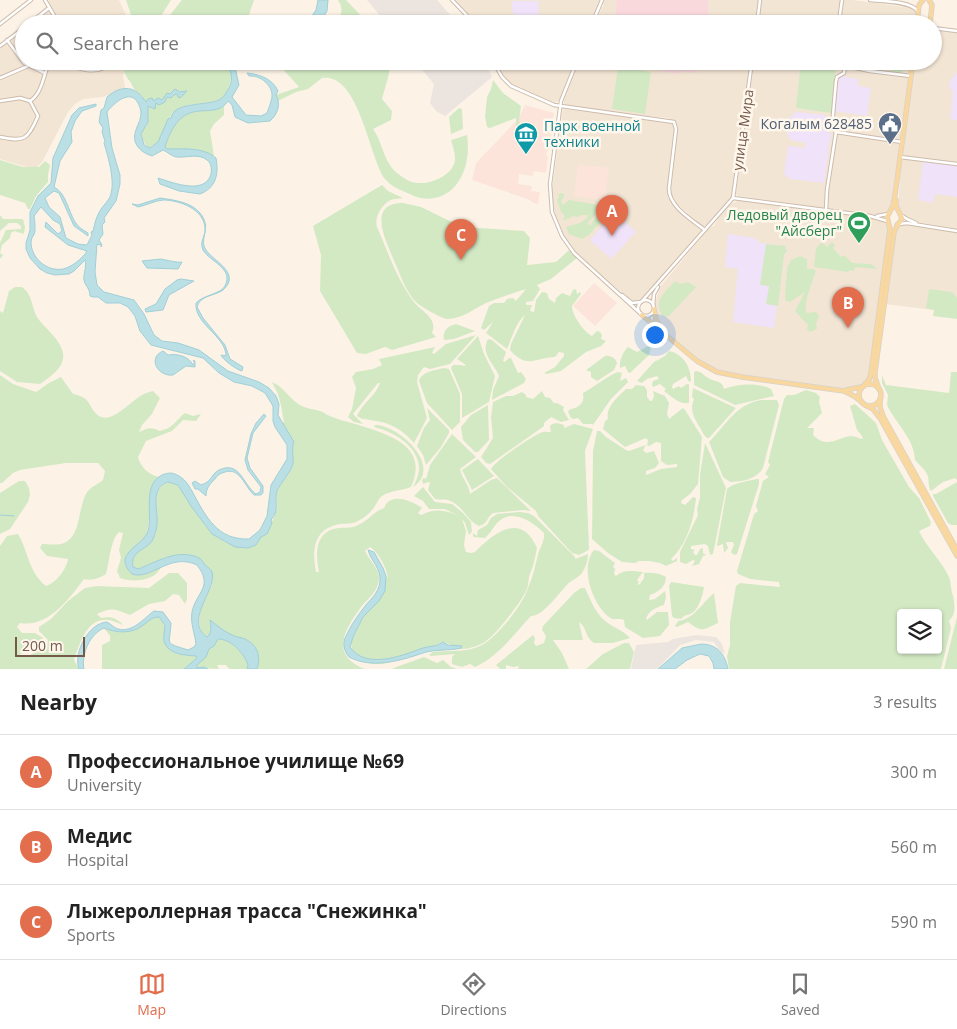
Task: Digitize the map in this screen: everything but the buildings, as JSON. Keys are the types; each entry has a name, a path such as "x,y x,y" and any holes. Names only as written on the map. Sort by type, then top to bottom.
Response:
{"main road":[{"path":"918,14 921,1"},
{"path":"930,1 931,15"},
{"path":"863,403 859,394 869,380 871,373 890,234 887,218 895,195 912,70"},
{"path":"895,195 896,206 902,219 894,232 875,374 881,394 880,407 884,418 957,550"},
{"path":"889,213 894,210 900,213"},
{"path":"889,223 893,225 898,224"},
{"path":"654,308 657,323 670,338"},
{"path":"641,314 697,361 718,372 742,378 838,390 850,393 873,409 880,418 957,556"},
{"path":"838,390 853,390 874,384 879,389"},
{"path":"863,403 874,405 880,399"}],"street":[{"path":"0,24 31,0"},
{"path":"45,0 54,15"},
{"path":"452,0 466,15"},
{"path":"596,15 602,0"},
{"path":"758,15 760,0"},
{"path":"840,15 842,0"},
{"path":"870,0 907,5 916,8 918,14"},
{"path":"907,5 921,1"},
{"path":"40,15 50,7"},
{"path":"942,29 957,31"},
{"path":"0,46 15,34"},
{"path":"7,40 15,51"},
{"path":"0,78 19,70"},
{"path":"38,70 45,73"},
{"path":"30,101 38,92 46,70"},
{"path":"498,70 511,86 560,106 671,121 676,125 676,133 669,196 680,209 705,230"},
{"path":"574,70 560,106 550,184 552,212 562,236 579,259 641,314 650,315 654,308 654,294 662,280"},
{"name":"улица Мира","path":"733,198 751,70"},
{"path":"826,210 827,190 836,132 832,126 836,81 837,77 844,73 844,70"},
{"path":"866,70 911,76"},
{"path":"0,101 20,98 30,101 38,116 26,136 18,140 0,137"},
{"path":"836,132 902,142"},
{"path":"900,157 957,164"},
{"path":"641,314 638,307 733,198 870,216 883,219 889,223"},
{"path":"870,216 882,216 889,213"},
{"path":"900,213 909,220 922,225"},
{"path":"898,224 922,225 957,231"},
{"path":"614,290 632,303 650,302 654,308"}],"shaded area":[{"path":"49,0 119,0 126,15 36,15 45,8"},
{"path":"367,0 437,0 450,15 380,15"},
{"path":"454,0 600,0 594,15 468,15"},
{"path":"604,0 758,0 756,15 598,15"},
{"path":"617,0 708,0 708,15 616,15"},
{"path":"762,0 853,0 912,8 916,12 916,15 760,15"},
{"path":"512,1 539,1 538,15 515,15 512,12"},
{"path":"15,31 15,70 126,70 123,76 125,88 103,97 83,99 75,104 68,112 42,162 37,167 27,167 0,159 0,43"},
{"path":"942,31 957,33 957,229 913,221 903,215 898,205 902,154 914,70 942,70"},
{"path":"422,70 489,70 492,77 445,116 436,111 430,103 434,84"},
{"path":"499,70 571,70 560,99 555,103 512,85 502,76"},
{"path":"575,70 749,70 732,197 708,224 700,225 671,198 670,189 678,127 676,122 668,118 597,111 564,105 564,98"},
{"path":"655,70 697,70 696,73 681,71 680,74"},
{"path":"753,70 910,70 891,204 888,211 880,215 849,212 738,196 736,194"},
{"path":"956,73 957,120 950,119 953,90 949,89 950,81"},
{"path":"841,76 858,79 858,86 871,88 867,116 834,111 839,78"},
{"name":"Парк военной техники","path":"525,105 554,113 549,150 546,155 548,157 546,173 534,171 533,176 519,174 518,184 532,186 531,191 540,192 538,204 472,180 476,163 519,118"},
{"path":"563,109 674,124 675,131 668,198 685,217 702,231 639,302 632,301 576,254 558,225 553,206 552,189"},
{"path":"796,112 831,117 829,133 831,134 824,183 790,179 784,174 788,146 805,148 806,143 790,140 787,133 789,118"},
{"path":"923,162 957,166 957,197 935,194 933,203 918,200"},
{"path":"578,164 609,168 605,200 574,196"},
{"path":"743,200 882,220 887,224 889,228 888,238 869,372 867,379 862,385 846,389 733,374 718,370 693,355 668,334 659,322 655,303 660,287 710,227 714,226 728,206"},
{"path":"614,212 636,232 611,259 590,240"},
{"path":"905,224 957,232 957,313 885,304 888,296 896,232 898,227"},
{"path":"728,234 755,238 760,243 786,246 785,249 788,250 784,255 774,328 733,322 738,269 725,267"},
{"path":"594,283 617,303 595,326 573,306"},
{"path":"696,635 716,637 722,644 725,654 720,651 714,642 696,640 680,645 657,669 631,669 636,645 668,642 673,639"}],"green space":[{"path":"126,0 171,0 162,15 131,15"},
{"path":"182,0 254,0 249,15 170,15"},
{"path":"338,0 346,0 360,15 340,15 341,6"},
{"path":"124,70 230,70 232,76 227,92 221,99 188,105 172,113 158,142 149,148 143,141 142,135 142,130 147,126 148,106 155,109 155,103 174,95 184,94 177,90 162,100 146,102 134,89"},
{"path":"284,70 389,70 382,99 392,111 391,120 373,129 392,168 404,178 415,183 436,180 447,174 454,165 455,157 451,140 467,135 466,166 460,180 446,194 432,198 418,198 391,185 379,168 361,118 345,88 335,80 322,78 308,89 296,92 278,101 276,95 299,87"},
{"path":"618,70 651,72 645,114 612,109"},
{"path":"800,70 836,70 831,113 796,108"},
{"path":"885,70 902,70 902,74 893,73 893,71"},
{"path":"493,80 503,93 521,106 519,122 524,126 528,123 534,125 535,129 529,131 536,137 532,141 526,139 520,143 518,142 523,135 516,126 516,118 490,128 487,127 485,116 487,97"},
{"path":"224,106 224,115 214,124 210,131 214,156 195,149 167,149 165,147 175,125 182,116 193,111"},
{"path":"459,108 462,109 463,129 451,134 449,117"},
{"path":"0,160 23,167 39,167 45,161 50,165 48,182 36,196 30,209 28,209 25,203 0,195"},
{"path":"382,185 388,191 403,198 392,199 385,204 379,211 377,227 403,285 414,302 431,319 433,323 432,333 436,337 392,350 385,347 366,354 357,353 320,291 321,255 313,226"},
{"path":"558,194 564,194 561,201 563,205 569,200 599,205 595,215 588,222 589,225 598,215 605,215 590,234 582,239 569,234 566,227 580,223 588,215 573,216 563,220 565,216 561,212 557,200"},
{"path":"403,203 421,207 462,227 524,231 530,238 527,265 556,262 569,250 577,258 551,279 537,285 540,289 533,301 526,302 526,305 532,305 530,311 534,312 536,300 542,292 547,293 549,299 555,303 556,298 562,293 570,296 573,290 576,289 577,294 580,292 581,294 572,306 576,318 589,334 592,336 597,331 600,332 602,335 601,339 606,341 601,346 586,352 561,371 547,374 544,373 555,367 564,356 564,353 559,352 555,357 527,361 522,360 510,350 525,315 517,326 507,349 486,333 493,322 484,330 481,328 489,306 494,303 504,303 507,299 513,298 516,301 526,289 486,303 463,316 453,319 441,317 420,305 413,299 404,284 382,226 382,217 385,210 391,205"},
{"path":"0,215 3,219 23,219 25,227 24,234 14,231 11,233 10,238 2,245 0,253 0,243 6,230 21,229 21,226 17,223 9,223 0,231"},
{"path":"822,242 827,247 832,242 835,245 833,248 841,257 844,255 852,263 871,264 878,269 855,267 854,271 850,270 848,272 814,267 816,248"},
{"path":"766,244 786,246 785,249 788,250 784,255 778,306 766,304 769,286 760,285"},
{"path":"800,256 807,259 807,269 816,271 807,298 806,313 816,312 819,316 816,324 817,329 810,332 807,329 808,325 795,311 805,292 790,302 786,301 785,297 787,268 791,260"},
{"path":"675,281 681,284 688,282 696,287 669,316 664,317 660,312 659,302"},
{"path":"15,287 22,287 26,290 37,317 62,348 63,361 60,367 40,384 17,382 0,371 0,311 3,313 9,291"},
{"path":"929,289 952,292 957,298 957,319 933,316 934,310 926,308"},
{"path":"456,324 475,331 454,339 444,340 446,330"},
{"path":"476,335 450,364 430,369 424,367 418,375 417,382 427,418 414,443 402,431 392,426 357,416 380,383 378,383 353,414 363,424 354,422 348,417 352,409 356,388 352,377 356,372 373,369 382,365 379,359 435,347 432,353 434,354 446,344"},
{"path":"478,336 484,354 495,376 489,402 462,418 462,394 451,368 453,365 466,365 457,359"},
{"path":"488,339 492,340 506,352 503,361 505,362 511,358 518,373 521,372 526,379 524,383 492,400 493,390 499,376 487,354 486,344"},
{"path":"648,346 651,347 649,355 630,373 625,366 620,368 624,351 628,347 637,352"},
{"path":"669,351 683,358 690,371 691,381 689,382 686,376 673,384 672,387 673,389 679,386 681,388 689,384 689,403 675,400 664,391 666,389 660,384 653,387 653,381 659,379 657,376 647,379 642,383 637,381 654,362 665,356"},
{"path":"605,356 612,357 617,363 614,370 597,381 591,377 591,372 586,370"},
{"path":"443,368 449,369 460,394 460,422 452,430 427,403 419,381 426,373"},
{"path":"696,371 720,382 724,389 741,385 760,385 771,389 774,396 735,405 694,385 694,372"},
{"path":"618,372 622,373 620,381 626,378 628,382 611,399 593,425 583,424 578,418 571,418 568,412 582,402 583,393"},
{"path":"951,372 957,372 957,480 955,478 943,482 931,491 927,474 915,460 908,438 887,405 888,395 882,383 882,375 886,385 949,393"},
{"path":"0,375 13,384 36,392 61,377 73,394 87,400 95,413 104,418 121,411 142,395 153,391 160,398 152,414 142,425 139,432 153,428 159,431 166,429 185,413 193,416 201,414 196,421 183,420 172,431 146,441 138,457 146,470 159,477 154,482 147,534 129,552 125,561 132,574 148,573 161,567 158,572 143,580 125,580 120,578 117,571 121,558 119,550 123,533 119,532 112,546 106,574 96,579 84,579 65,603 49,617 40,621 20,623 17,627 22,633 35,633 43,638 39,646 17,656 30,655 47,647 48,640 39,631 39,627 51,619 68,601 85,588 97,586 149,588 169,573 178,573 187,583 187,599 185,604 179,595 173,594 165,601 149,604 130,615 114,610 107,610 97,614 101,618 111,617 116,619 123,625 106,620 92,624 84,635 74,660 79,669 0,669 0,546 7,536 18,534 32,568 40,580 46,586 53,582 63,572 68,559 47,556 40,548 42,544 61,544 71,538 77,527 87,492 103,480 105,471 98,463 66,463 20,470 0,483"},
{"path":"272,382 306,408 321,411 335,418 377,431 401,442 415,460 415,472 411,487 385,494 362,519 354,523 331,527 319,536 314,556 316,572 319,572 318,544 325,533 339,528 353,527 362,523 384,508 391,500 401,499 412,502 422,508 418,513 421,515 431,511 440,511 450,512 459,516 445,509 429,509 423,501 414,496 423,487 435,502 452,504 471,522 472,532 469,535 462,519 466,531 464,545 466,552 475,552 490,538 507,529 523,530 531,537 537,548 527,589 510,615 488,640 466,649 456,649 461,648 443,642 382,664 372,664 363,661 352,651 351,642 363,617 383,595 386,576 388,578 382,561 370,547 365,551 379,574 378,584 374,592 353,618 343,643 347,657 354,664 365,669 257,669 257,652 249,641 222,630 210,621 210,634 207,637 200,628 201,611 212,585 212,579 208,568 199,559 182,555 173,556 138,569 133,567 135,555 153,539 157,524 156,503 158,491 169,482 178,485 212,533 232,545 245,548 261,536 269,526 277,508 277,492 290,469 293,456 289,437 282,423 284,422 280,401"},
{"path":"636,385 644,386 650,401 652,401 654,396 653,391 665,396 669,403 667,414 669,419 683,408 702,437 698,484 681,503 685,505 693,497 696,498 694,515 685,539 671,559 673,561 677,558 677,561 666,566 649,561 622,562 592,539 593,451 597,431 600,431 626,450 629,451 646,445 643,450 646,453 654,451 659,463 655,468 646,471 646,475 661,469 677,467 677,464 667,465 661,461 661,443 656,442 649,446 647,445 648,440 646,438 625,447 603,429 605,421 608,419 608,410 613,402 626,389 632,389"},
{"path":"693,388 736,408 709,438 704,435 694,418 692,409 694,399 692,397"},
{"path":"806,390 816,393 820,397 819,402 822,413 807,428 814,428 813,435 827,442 851,436 863,439 857,430 850,406 855,404 876,423 882,440 909,487 919,498 931,522 930,526 919,531 949,577 954,603 954,612 949,621 951,628 941,669 729,669 727,656 730,645 730,622 736,586 740,583 780,587 779,582 750,579 738,574 737,571 754,514 758,511 756,506 763,481 769,477 765,474 770,465 768,462 784,399 787,395 794,395"},
{"path":"542,391 545,397 564,407 563,410 569,420 561,422 551,417 540,429 490,464 486,463 481,457 493,438 491,417 493,402 522,392 526,397 533,399"},
{"path":"777,400 779,405 763,468 757,475 749,479 730,482 723,477 709,442 738,411 752,402"},
{"path":"488,405 489,440 478,452 475,452 463,440 461,427 471,415"},
{"path":"427,408 449,430 449,433 441,447 426,465 423,455 417,446 424,428 430,420"},
{"path":"557,423 564,425 564,428 574,424 593,429 585,451 589,549 579,555 572,553 538,516 536,511 507,487 491,469 506,455 529,439 541,432 551,432 550,426"},
{"path":"375,425 396,432 415,449 424,469 421,479 413,487 419,468 418,460 410,446 389,432 374,427"},
{"path":"452,434 476,457 460,469 470,494 497,478 531,511 493,513 484,524 479,526 453,502 435,499 428,490 430,483 423,484 422,480 426,479 430,465"},
{"path":"705,443 726,488 713,554 710,555 708,546 705,544 691,546 691,549 695,550 693,552 695,555 703,548 703,553 706,555 703,556 699,564 692,566 695,561 693,560 686,564 680,562 680,552 698,515 700,475"},
{"path":"478,459 494,476 472,490 462,470"},
{"path":"759,479 759,484 737,554 734,555 731,552 734,545 733,542 726,542 728,548 724,553 723,544 717,545 727,489 737,484"},
{"path":"19,481 25,481 29,488 28,502 10,529 0,534 0,493"},
{"path":"957,482 957,525 952,525 948,523 933,494"},
{"path":"519,512 534,516 575,559 588,554 582,573 570,582 546,608 531,616 505,644 483,663 475,667 470,664 462,667 452,664 452,657 455,654 429,655 433,652 464,650 482,645 502,628 521,603 531,580 544,533 522,518 510,516 498,522 485,538 473,537 473,533 477,536 478,530 487,525 491,518 497,514"},
{"path":"594,550 599,551 615,563 613,567 616,576 625,571 643,572 637,580 639,582 637,585 644,578 644,573 655,573 666,577 663,586 650,595 649,600 655,599 665,591 664,605 656,608 646,619 657,612 668,612 669,625 660,636 643,638 625,627 624,620 612,619 605,614 594,597 588,576 590,557"},
{"path":"671,582 704,587 697,608 681,619 672,616 669,586"},
{"path":"581,588 585,588 601,617 630,638 613,643 594,643 579,622 583,640 553,640 562,653 569,669 518,669 519,666 506,665 506,669 500,669 496,665 533,635 536,646 544,643 546,636 542,630 543,626"},
{"path":"714,593 718,623 703,629 696,628 688,622 677,627 675,626 678,621 684,620 693,614"},
{"path":"153,617 159,617 164,623 166,642 172,652 195,655 197,658 184,669 102,669 102,645 110,641 110,636 104,628 119,632 130,631"},
{"path":"957,617 957,669 944,669"},
{"path":"218,639 228,641 240,652 246,660 247,669 229,669 226,665 217,665 219,669 197,668 200,661"},
{"path":"624,643 629,643 634,652 630,669 586,669 603,654"},
{"path":"424,657 437,663 443,660 451,667 457,669 391,669"}],"water":[{"path":"318,0 328,0 325,15 312,15 316,10"},
{"path":"230,70 236,70 239,85 232,97 246,115 261,116 267,113 272,97 272,93 265,82 257,77 249,76 247,73 261,76 273,83 278,91 276,95 278,109 270,121 248,123 235,117 232,105 228,101 222,107 214,110 189,113 180,119 172,130 165,147 167,149 200,150 216,158 217,170 215,180 210,188 200,194 179,191 160,184 158,178 187,186 202,184 208,181 211,174 211,166 207,160 196,156 176,157 163,150 152,156 142,151 135,141 135,131 141,114 140,109 135,99 131,97 122,99 107,112 112,148 120,175 120,184 116,201 104,218 105,222 102,225 103,234 99,240 102,245 101,247 101,245 97,244 95,272 97,285 104,292 134,300 144,314 154,335 162,341 178,343 199,350 228,371 259,382 269,388 276,396 279,404 278,415 294,442 293,462 292,467 277,491 276,510 267,534 261,537 256,545 248,548 235,547 212,534 178,485 168,482 162,485 156,496 157,524 152,541 136,554 133,562 133,567 138,569 174,555 189,555 200,558 211,570 213,577 200,613 198,622 200,630 207,637 209,636 211,630 210,620 227,633 245,639 256,648 258,656 257,669 247,669 246,660 240,652 228,641 218,639 214,646 209,649 206,657 197,665 197,668 204,667 208,669 184,669 197,658 196,656 173,652 169,649 164,641 165,625 159,617 156,617 138,629 118,632 104,628 99,631 85,651 84,669 79,669 78,655 80,647 94,627 107,622 118,629 129,629 154,611 163,612 171,623 169,640 171,644 188,650 196,644 192,612 204,584 202,573 197,565 178,562 139,575 132,574 126,567 127,555 145,537 148,531 150,493 156,480 168,473 179,476 187,484 202,510 214,525 229,536 249,539 260,530 267,516 271,485 287,459 287,445 275,427 273,406 265,393 252,386 234,382 219,373 203,358 151,345 140,331 135,316 128,307 120,303 106,303 98,297 90,296 84,280 85,260 69,274 55,275 40,269 30,258 26,249 30,230 30,212 38,196 51,183 53,158 72,115 79,108 96,104 96,106 82,111 75,121 71,132 72,142 60,161 54,187 64,198 76,224 88,233 88,236 74,226 59,193 54,191 45,198 49,207 60,217 66,238 78,244 87,245 98,215 112,191 111,170 104,143 103,128 99,122 101,110 104,108 107,97 118,90 128,89 138,93 146,102 152,98 154,101 158,98 162,100 167,93 170,94 175,89 180,92 187,91 180,98 177,94 171,98 167,97 165,102 159,105 156,103 155,109 148,106 148,122 141,134 144,145 150,148 158,142 168,119 171,118 174,112 186,106 217,101 222,98 229,88 231,74","holes":["41,207 53,220 60,224 62,231 58,234 46,222 45,227 68,245 87,251 77,262 63,269 51,268 41,263 34,253 31,240 35,231 34,216"]},
{"path":"160,198 176,201 192,206 204,219 206,229 204,246 228,273 229,278 228,284 223,290 204,298 197,307 203,318 225,345 230,359 243,367 242,371 222,357 221,355 226,356 225,349 205,324 197,310 196,303 199,300 223,289 227,280 224,270 203,250 204,221 190,207 169,200 157,201 138,207 132,204 138,205"},
{"path":"161,259 182,262 178,269 147,268 142,261"},
{"path":"181,279 194,281 169,295 163,310 146,312 145,309 156,304 165,289"},
{"path":"163,351 168,355 179,355 186,358 193,365 195,362 195,367 186,366 173,375 163,373 156,366 155,362 158,354"},
{"path":"264,414 266,416 253,433 247,458 250,468 263,486 263,493 261,495 254,495 235,472 230,471 217,476 209,486 206,496 198,489 195,489 192,483 195,481 201,485 210,480 219,470 232,468 237,471 256,494 260,492 261,487 248,470 245,460 251,434 256,423"},
{"path":"368,550 374,552 383,568 386,576 385,591 379,601 363,617 353,637 350,647 356,654 364,658 373,659 393,658 443,642 448,645 462,646 461,648 437,650 405,659 376,663 358,661 349,657 344,647 344,641 355,619 376,593 380,581 379,572"},
{"path":"707,644 716,648 725,659 728,669 714,669 709,656 700,654 687,660 675,669 658,669 682,648"}],"waterway":[{"path":"0,515 14,516"}],"place":[{"name":"Когалым 628485","path":"890,145"},
{"name":"Парк военной техники","path":"526,155"},
{"name":"Профессиональное училище №69","path":"612,236"},
{"name":"Ледовый дворец \"Айсберг\"","path":"859,244"},
{"name":"Лыжероллерная трасса \"Снежинка\"","path":"461,260"},
{"name":"Медис","path":"848,328"}]}
